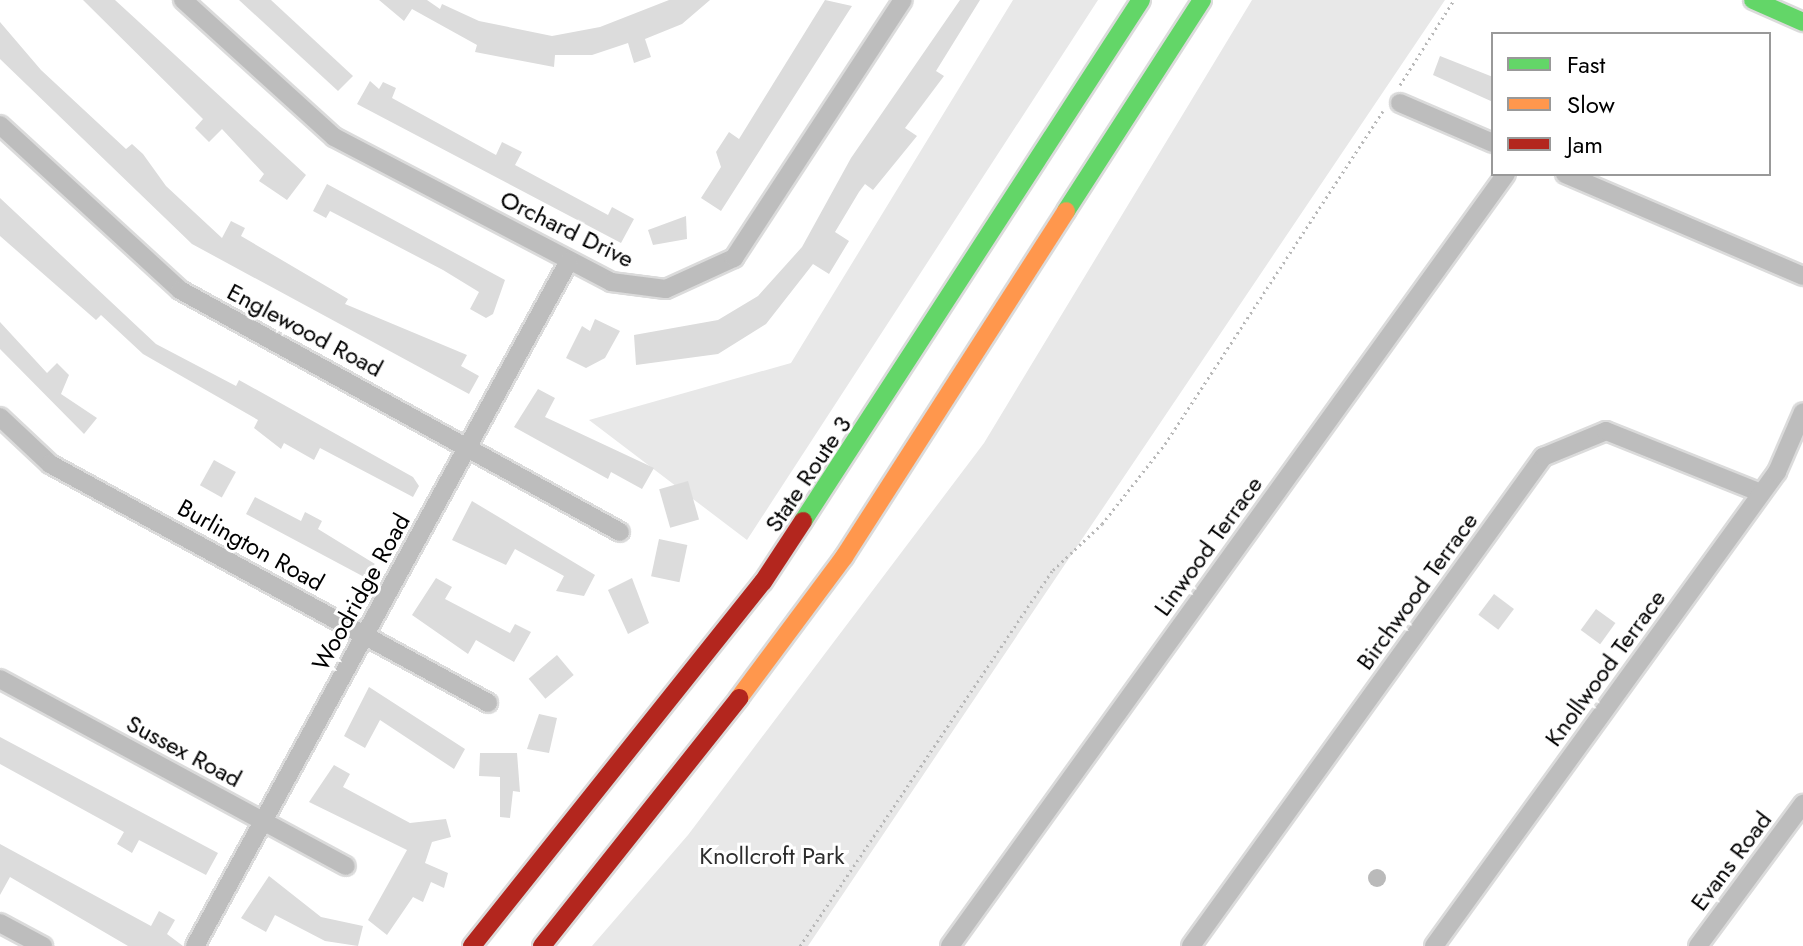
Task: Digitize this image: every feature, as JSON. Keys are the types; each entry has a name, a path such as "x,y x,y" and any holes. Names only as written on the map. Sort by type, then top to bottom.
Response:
{"main road":[{"name":"State Route 3","path":"472,946 673,702 841,469 1141,0"},
{"path":"542,946 689,767 844,557 1202,0"},
{"path":"1753,0 1803,22"},
{"path":"841,469 1016,155 1098,26"}],"street":[{"name":"Orchard Drive","path":"183,0 317,126 569,261 632,288 666,289 734,258 903,0"},
{"path":"1400,103 1491,142"},
{"name":"Englewood Road","path":"0,125 180,290 620,532"},
{"name":"Linwood Terrace","path":"950,946 1505,176"},
{"path":"1570,176 1803,276"},
{"name":"Woodridge Road","path":"195,946 569,261"},
{"name":"Knollwood Terrace","path":"1434,946 1761,493 1792,447 1803,412"},
{"name":"Burlington Road","path":"0,417 50,464 488,703"},
{"name":"Birchwood Terrace","path":"1191,946 1543,457 1606,431 1761,493"},
{"name":"Sussex Road","path":"0,679 346,866"},
{"name":"Evans Road","path":"1698,946 1803,804"},
{"path":"0,923 43,946"}],"path":[{"path":"800,946 1053,570 1102,524 1165,444 1454,0"}],"green space":[{"path":"1013,0 1098,0 747,540 589,420 791,363"},
{"name":"Knollcroft Park","path":"1252,0 1445,0 808,946 592,946 688,835 984,443"}],"shaded area":[{"path":"1377,869 1386,878 1377,887 1368,878"}],"building":[{"path":"83,0 115,0 306,175 287,200 259,181 264,174 222,129 209,142 195,128 203,119"},
{"path":"239,0 271,0 353,76 338,91"},
{"path":"379,0 427,0 440,9 442,4 479,21 552,36 600,27 669,0 710,0 682,24 645,39 651,57 634,63 628,43 592,55 555,55 554,67 475,52 477,45 412,9 404,21"},
{"path":"825,0 852,6 721,211 701,198 721,167 716,152 729,132 739,139"},
{"path":"960,0 980,0 936,71 944,76 905,128 917,136 873,190 865,184 835,232 849,241 829,274 813,264 766,324 718,354 636,365 634,335 718,320 758,296 802,247 851,158"},
{"path":"0,22 41,70 126,149 132,144 143,154 166,186 222,238 231,221 245,228 241,236 348,299 345,304 467,355 461,366 479,376 469,394 192,244 0,59"},
{"path":"1440,56 1491,76 1491,101 1433,75"},
{"path":"370,81 379,89 383,82 396,88 392,98 496,155 502,142 522,152 515,165 608,215 612,207 634,219 621,243 357,104"},
{"path":"327,184 505,280 493,314 486,318 470,309 479,292 443,270 330,211 326,218 313,211"},
{"path":"0,198 156,344 236,386 239,380 413,477 419,486 413,497 320,448 314,460 284,443 281,449 254,428 258,420 143,354 101,315 96,320 0,236"},
{"path":"686,216 687,239 653,245 648,230"},
{"path":"595,319 620,331 605,358 586,368 566,358 582,326 590,331"},
{"path":"0,322 47,373 57,363 69,375 61,394 97,418 84,434 0,349"},
{"path":"538,389 555,398 545,417 654,468 642,489 611,472 608,479 514,427"},
{"path":"214,460 236,472 222,497 200,485"},
{"path":"688,481 699,519 670,528 659,489"},
{"path":"255,497 301,521 305,512 322,521 318,529 375,564 368,579 246,514"},
{"path":"472,501 595,575 584,596 556,591 564,576 515,549 506,565 452,540"},
{"path":"659,539 687,545 679,582 651,576"},
{"path":"436,578 452,587 445,599 510,633 515,624 531,632 514,662 476,640 468,654 412,615"},
{"path":"632,578 649,623 628,634 608,590"},
{"path":"1494,594 1514,609 1498,630 1478,615"},
{"path":"1596,609 1615,623 1600,644 1581,630"},
{"path":"557,655 574,675 545,699 529,679"},
{"path":"369,687 465,749 454,769 380,720 365,748 344,736"},
{"path":"539,714 557,718 549,753 527,749"},
{"path":"0,737 218,853 206,875 139,840 132,853 117,844 124,832 0,764"},
{"path":"480,753 517,753 520,792 513,791 510,818 500,817 500,777 479,776"},
{"path":"334,765 350,774 343,787 410,823 446,819 451,837 432,842 425,863 448,873 444,888 431,882 423,902 413,897 387,935 368,920 407,850 309,802"},
{"path":"0,844 151,926 159,911 175,920 167,934 183,946 128,946 10,877 0,895"},
{"path":"269,876 321,917 363,926 358,946 325,941 275,915 266,932 241,918"}],"traffic: fast":[{"path":"803,521 1141,0"},
{"path":"1066,211 1202,0"},
{"path":"1753,0 1803,22"}],"traffic: slow":[{"path":"739,698 844,557 1066,211"}],"traffic: jam":[{"path":"472,946 763,582 803,521"},
{"path":"542,946 739,698"}]}
